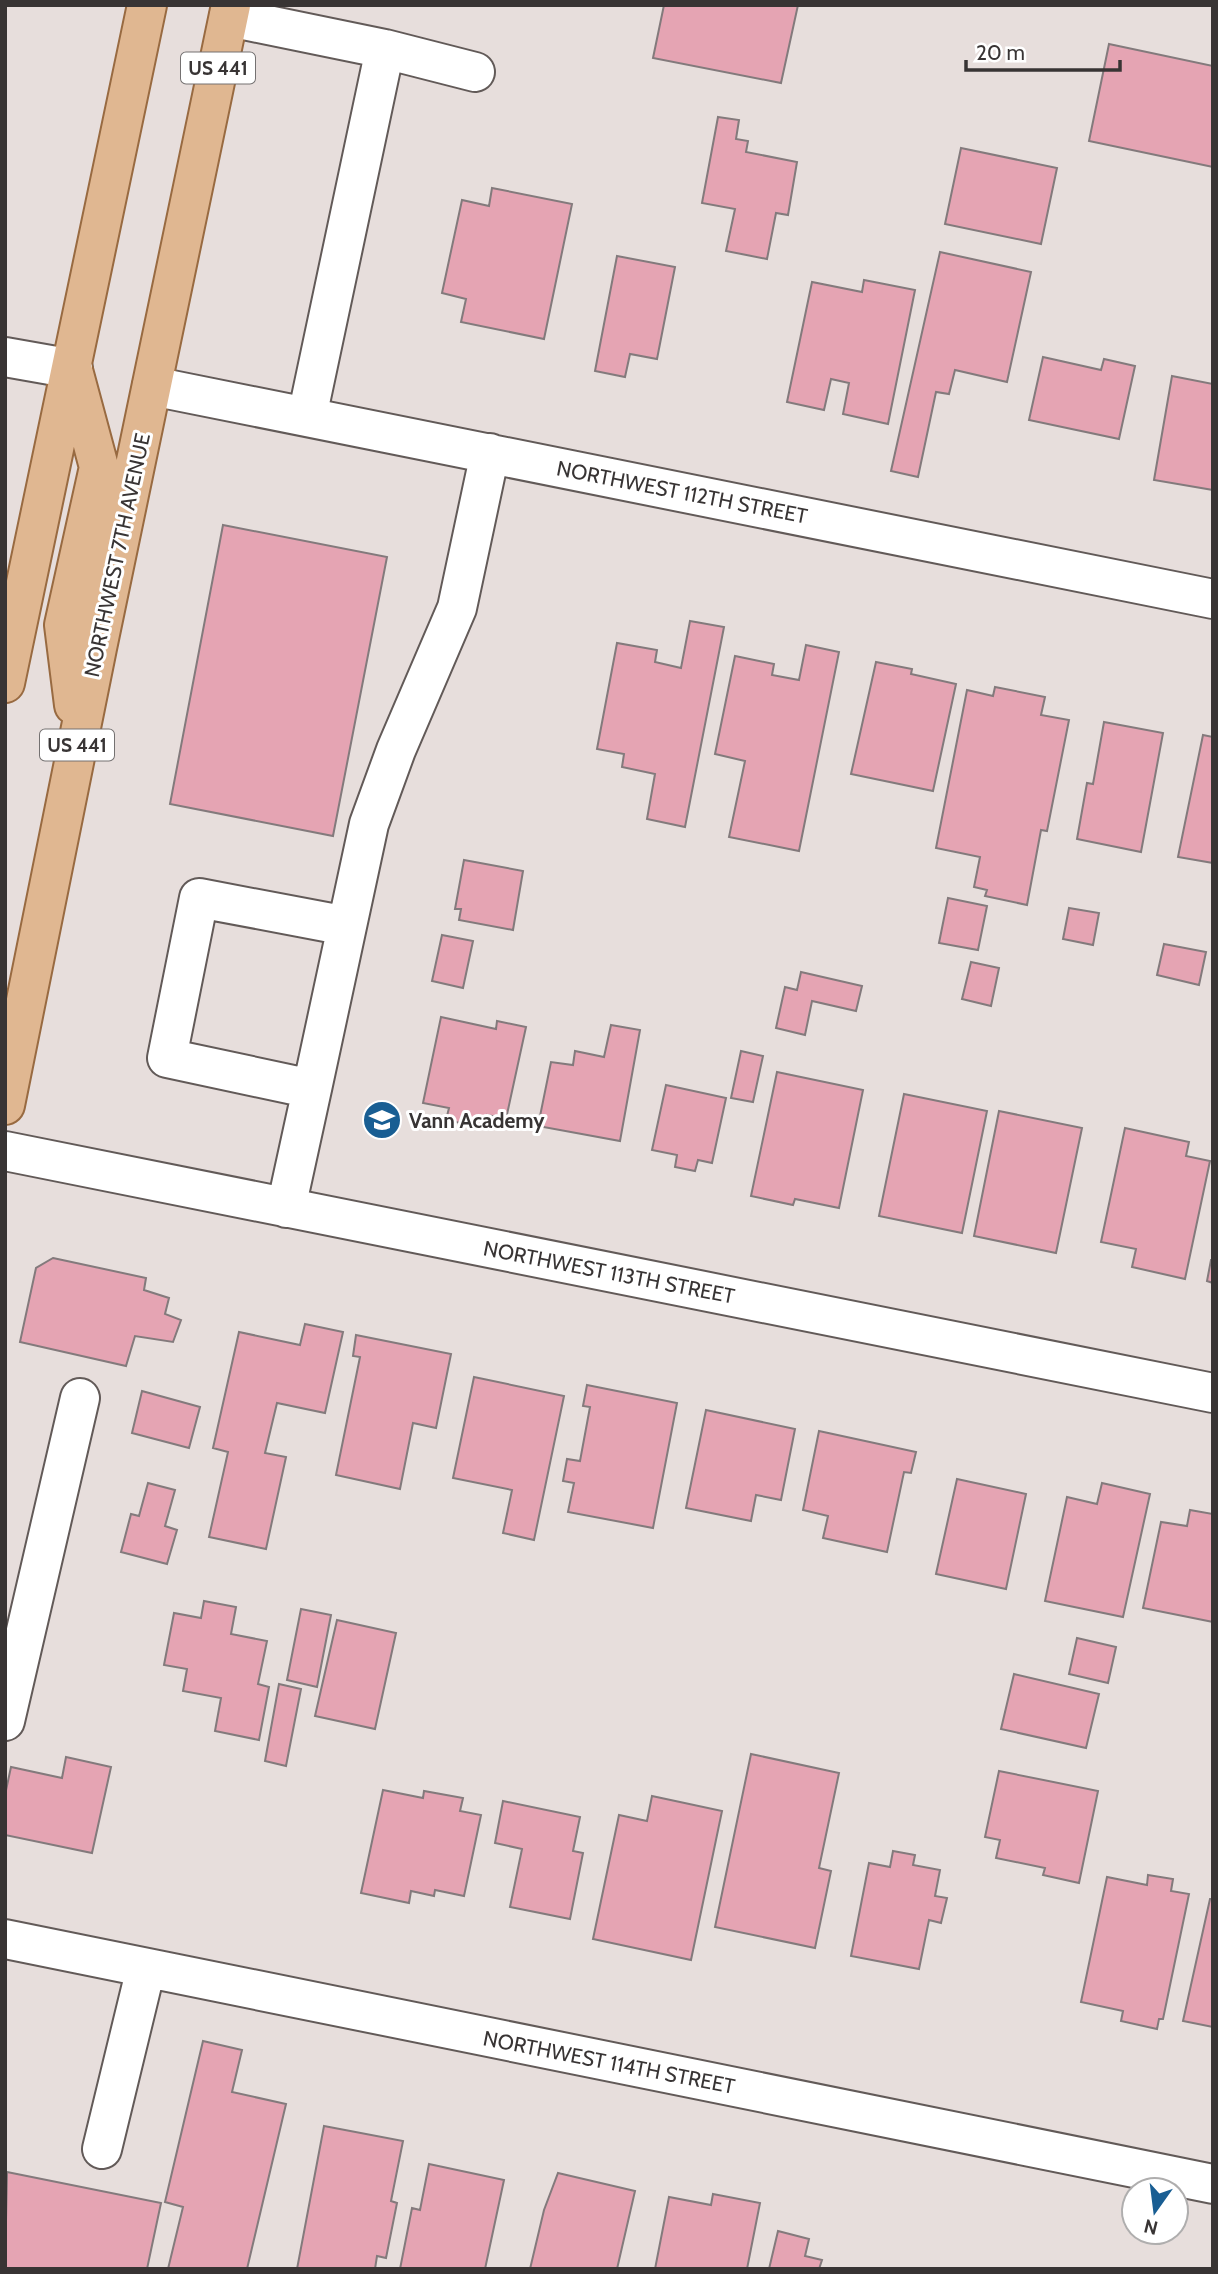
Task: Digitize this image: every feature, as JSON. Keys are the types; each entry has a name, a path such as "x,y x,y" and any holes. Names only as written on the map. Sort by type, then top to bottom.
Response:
{"main road":[{"path":"5,683 73,369 147,5"},
{"name":"NORTHWEST 7TH AVENUE","path":"5,1105 230,11"},
{"path":"73,369 99,467 64,625 78,740"}],"street":[{"path":"230,11 475,72"},
{"path":"307,417 385,49"},
{"path":"5,357 73,369"},
{"name":"NORTHWEST 112TH STREET","path":"152,386 1213,599"},
{"path":"286,1208 369,824 396,750 457,608 489,453"},
{"path":"312,1089 167,1058 199,898 347,926"},
{"name":"NORTHWEST 113TH STREET","path":"5,1152 1213,1393"},
{"path":"5,1721 80,1398"},
{"name":"NORTHWEST 114TH STREET","path":"5,1939 1213,2184"},
{"path":"102,2150 146,1968"}],"building":[{"path":"664,5 798,5 781,83 653,58"},
{"path":"1109,44 1213,66 1213,167 1089,141"},
{"path":"718,117 739,120 736,139 748,141 746,152 797,162 788,215 776,213 767,259 726,251 735,209 702,203"},
{"path":"961,148 1057,168 1041,244 945,224"},
{"path":"492,188 572,204 544,339 461,322 466,299 442,293 462,200 489,206"},
{"path":"940,252 1031,272 1007,382 955,370 949,394 936,392 918,477 891,471"},
{"path":"617,256 675,267 657,359 630,354 625,377 595,371"},
{"path":"864,280 915,290 888,424 843,414 849,383 831,379 824,410 787,402 812,282 862,292"},
{"path":"1043,357 1101,370 1104,359 1135,366 1119,439 1029,420"},
{"path":"1172,376 1213,384 1213,490 1154,480"},
{"path":"223,525 387,557 333,836 170,804"},
{"path":"690,621 724,627 685,827 647,819 655,774 622,767 624,754 597,749 617,643 657,650 655,662 681,668"},
{"path":"806,645 839,652 799,851 729,837 745,761 715,754 735,656 774,664 772,675 799,680"},
{"path":"876,662 912,669 911,674 956,684 933,791 851,774"},
{"path":"995,687 1045,697 1041,715 1069,720 1047,831 1041,830 1027,905 985,896 987,890 974,887 980,857 936,848 967,690 993,696"},
{"path":"1104,722 1163,733 1141,852 1077,839 1087,783 1093,784"},
{"path":"1203,735 1213,737 1213,863 1178,857"},
{"path":"464,860 523,871 513,930 459,920 461,909 455,909"},
{"path":"948,898 987,906 978,950 939,943"},
{"path":"1069,908 1099,913 1093,945 1063,939"},
{"path":"442,935 473,941 463,988 432,981"},
{"path":"1164,944 1206,952 1199,985 1157,975"},
{"path":"971,962 999,968 991,1006 962,999"},
{"path":"801,972 862,986 856,1011 812,1001 805,1035 776,1028 785,987 797,990"},
{"path":"441,1017 496,1029 497,1021 526,1027 506,1119 487,1115 485,1128 446,1120 449,1108 423,1103"},
{"path":"611,1025 640,1030 620,1141 538,1126 551,1062 573,1065 575,1051 604,1057"},
{"path":"741,1051 763,1056 753,1102 731,1098"},
{"path":"777,1072 863,1090 839,1208 795,1199 793,1205 751,1196"},
{"path":"666,1085 726,1098 712,1163 698,1160 695,1171 675,1167 677,1155 652,1150"},
{"path":"904,1094 987,1111 962,1233 879,1216"},
{"path":"999,1111 1082,1128 1056,1253 974,1236"},
{"path":"1125,1128 1189,1142 1186,1156 1210,1161 1185,1279 1132,1267 1136,1249 1101,1242"},
{"path":"53,1258 146,1278 144,1290 169,1298 165,1314 181,1320 173,1342 135,1336 126,1366 20,1342 36,1268"},
{"path":"1213,1260 1213,1283 1207,1281"},
{"path":"305,1324 343,1332 325,1413 277,1403 265,1453 286,1457 266,1549 209,1537 228,1452 213,1448 239,1332 300,1345"},
{"path":"356,1335 451,1354 436,1428 413,1423 400,1489 336,1475 360,1357 353,1356"},
{"path":"474,1377 564,1396 534,1540 503,1533 512,1490 453,1478"},
{"path":"587,1385 677,1403 653,1528 568,1512 574,1483 563,1481 567,1459 580,1461 590,1407 583,1406"},
{"path":"142,1391 200,1407 189,1448 132,1433"},
{"path":"706,1410 795,1429 781,1500 756,1495 751,1521 686,1508"},
{"path":"819,1431 916,1452 911,1473 904,1472 887,1552 823,1538 828,1516 803,1510"},
{"path":"957,1479 1026,1494 1006,1589 936,1574"},
{"path":"148,1483 175,1490 165,1526 177,1530 167,1564 121,1552 131,1514 139,1516"},
{"path":"1102,1483 1150,1494 1123,1617 1045,1601 1067,1497 1097,1504"},
{"path":"1190,1510 1213,1514 1213,1622 1143,1608 1161,1522 1187,1526"},
{"path":"204,1601 236,1607 231,1634 267,1641 258,1684 269,1687 259,1740 215,1731 221,1698 183,1691 187,1669 164,1665 174,1613 201,1618"},
{"path":"301,1609 331,1615 317,1687 287,1680"},
{"path":"337,1620 396,1633 375,1729 315,1716"},
{"path":"1077,1638 1116,1647 1108,1683 1069,1674"},
{"path":"1014,1674 1099,1694 1086,1748 1001,1729"},
{"path":"279,1684 301,1689 286,1766 265,1761"},
{"path":"751,1754 839,1773 819,1868 831,1871 815,1948 715,1927"},
{"path":"66,1757 111,1767 92,1853 5,1835 5,1795 11,1767 62,1778"},
{"path":"999,1771 1098,1791 1079,1883 1043,1875 1045,1868 996,1858 1000,1840 985,1837"},
{"path":"383,1790 423,1798 424,1791 463,1798 460,1811 481,1815 464,1896 435,1890 434,1896 411,1891 409,1903 361,1893"},
{"path":"652,1796 722,1811 691,1960 593,1939 619,1815 647,1821"},
{"path":"503,1801 580,1817 573,1851 583,1853 570,1919 510,1907 522,1849 495,1843"},
{"path":"893,1851 915,1855 913,1865 940,1870 935,1896 947,1898 941,1923 929,1920 919,1969 851,1956 869,1863 890,1867"},
{"path":"1148,1875 1173,1879 1171,1891 1189,1894 1163,2019 1159,2019 1157,2029 1121,2021 1123,2011 1081,2002 1107,1877 1147,1885"},
{"path":"1210,1899 1213,1899 1213,2027 1183,2021"},
{"path":"203,2041 242,2050 232,2092 286,2104 247,2269 168,2269 183,2207 165,2202"},
{"path":"324,2126 403,2141 391,2201 397,2203 386,2258 377,2256 375,2269 297,2269"},
{"path":"429,2164 504,2180 485,2269 400,2269 412,2208 420,2210"},
{"path":"7,2172 161,2203 147,2269 5,2269"},
{"path":"558,2173 635,2191 617,2269 530,2269 544,2210"},
{"path":"713,2194 760,2203 747,2269 655,2269 669,2197 711,2205"},
{"path":"778,2231 809,2239 805,2256 822,2260 819,2269 769,2269"}],"place":[{"name":"Vann Academy","path":"382,1120"}]}
